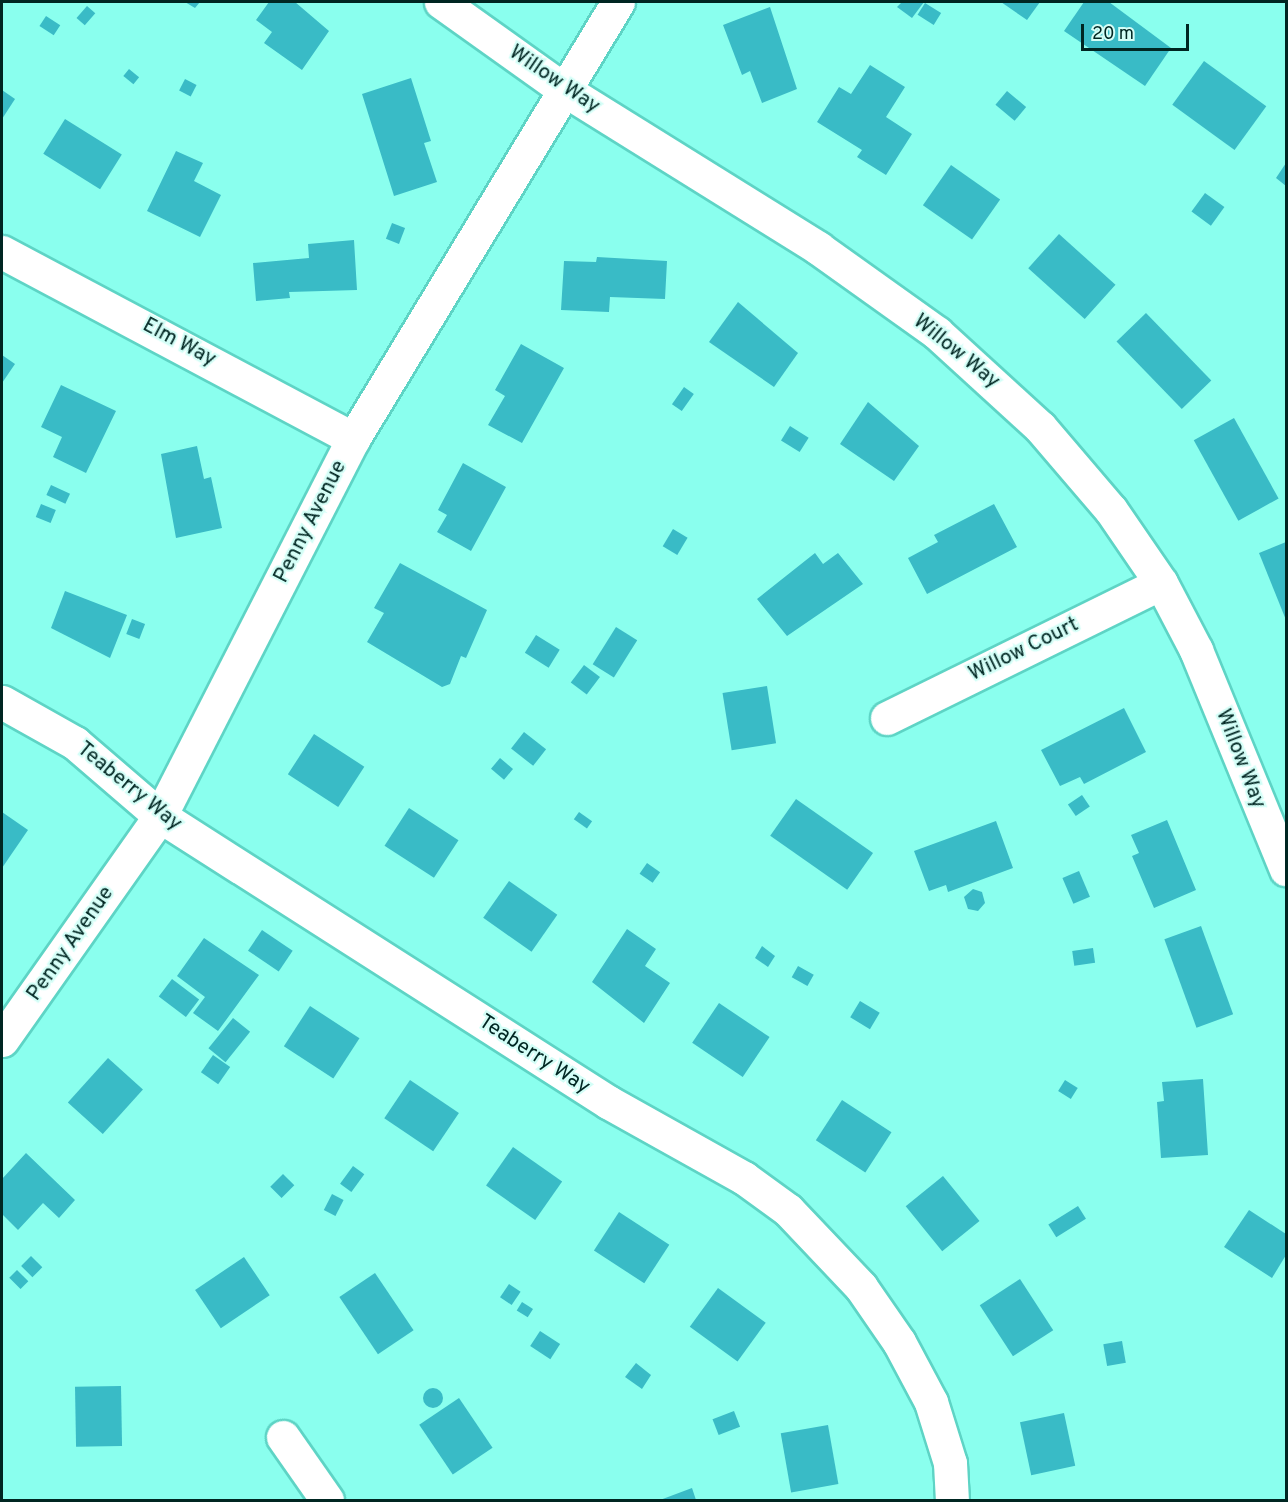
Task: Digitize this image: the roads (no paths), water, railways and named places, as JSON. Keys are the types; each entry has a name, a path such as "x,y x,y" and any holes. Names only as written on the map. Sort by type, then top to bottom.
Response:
{"street":[{"name":"Willow Way","path":"441,2 563,89 818,248 937,333 992,379 1074,464 1161,583 1196,650 1287,869"},
{"name":"Penny Avenue","path":"2,1040 160,816 353,439 563,89 618,2"},
{"name":"Elm Way","path":"2,252 353,439"},
{"name":"Willow Court","path":"887,718 1161,583"},
{"name":"Teaberry Way","path":"2,702 75,743 160,816 608,1102 744,1178 788,1209 861,1287 899,1342 931,1402 950,1463 952,1500"},
{"path":"283,1437 327,1500"}]}
